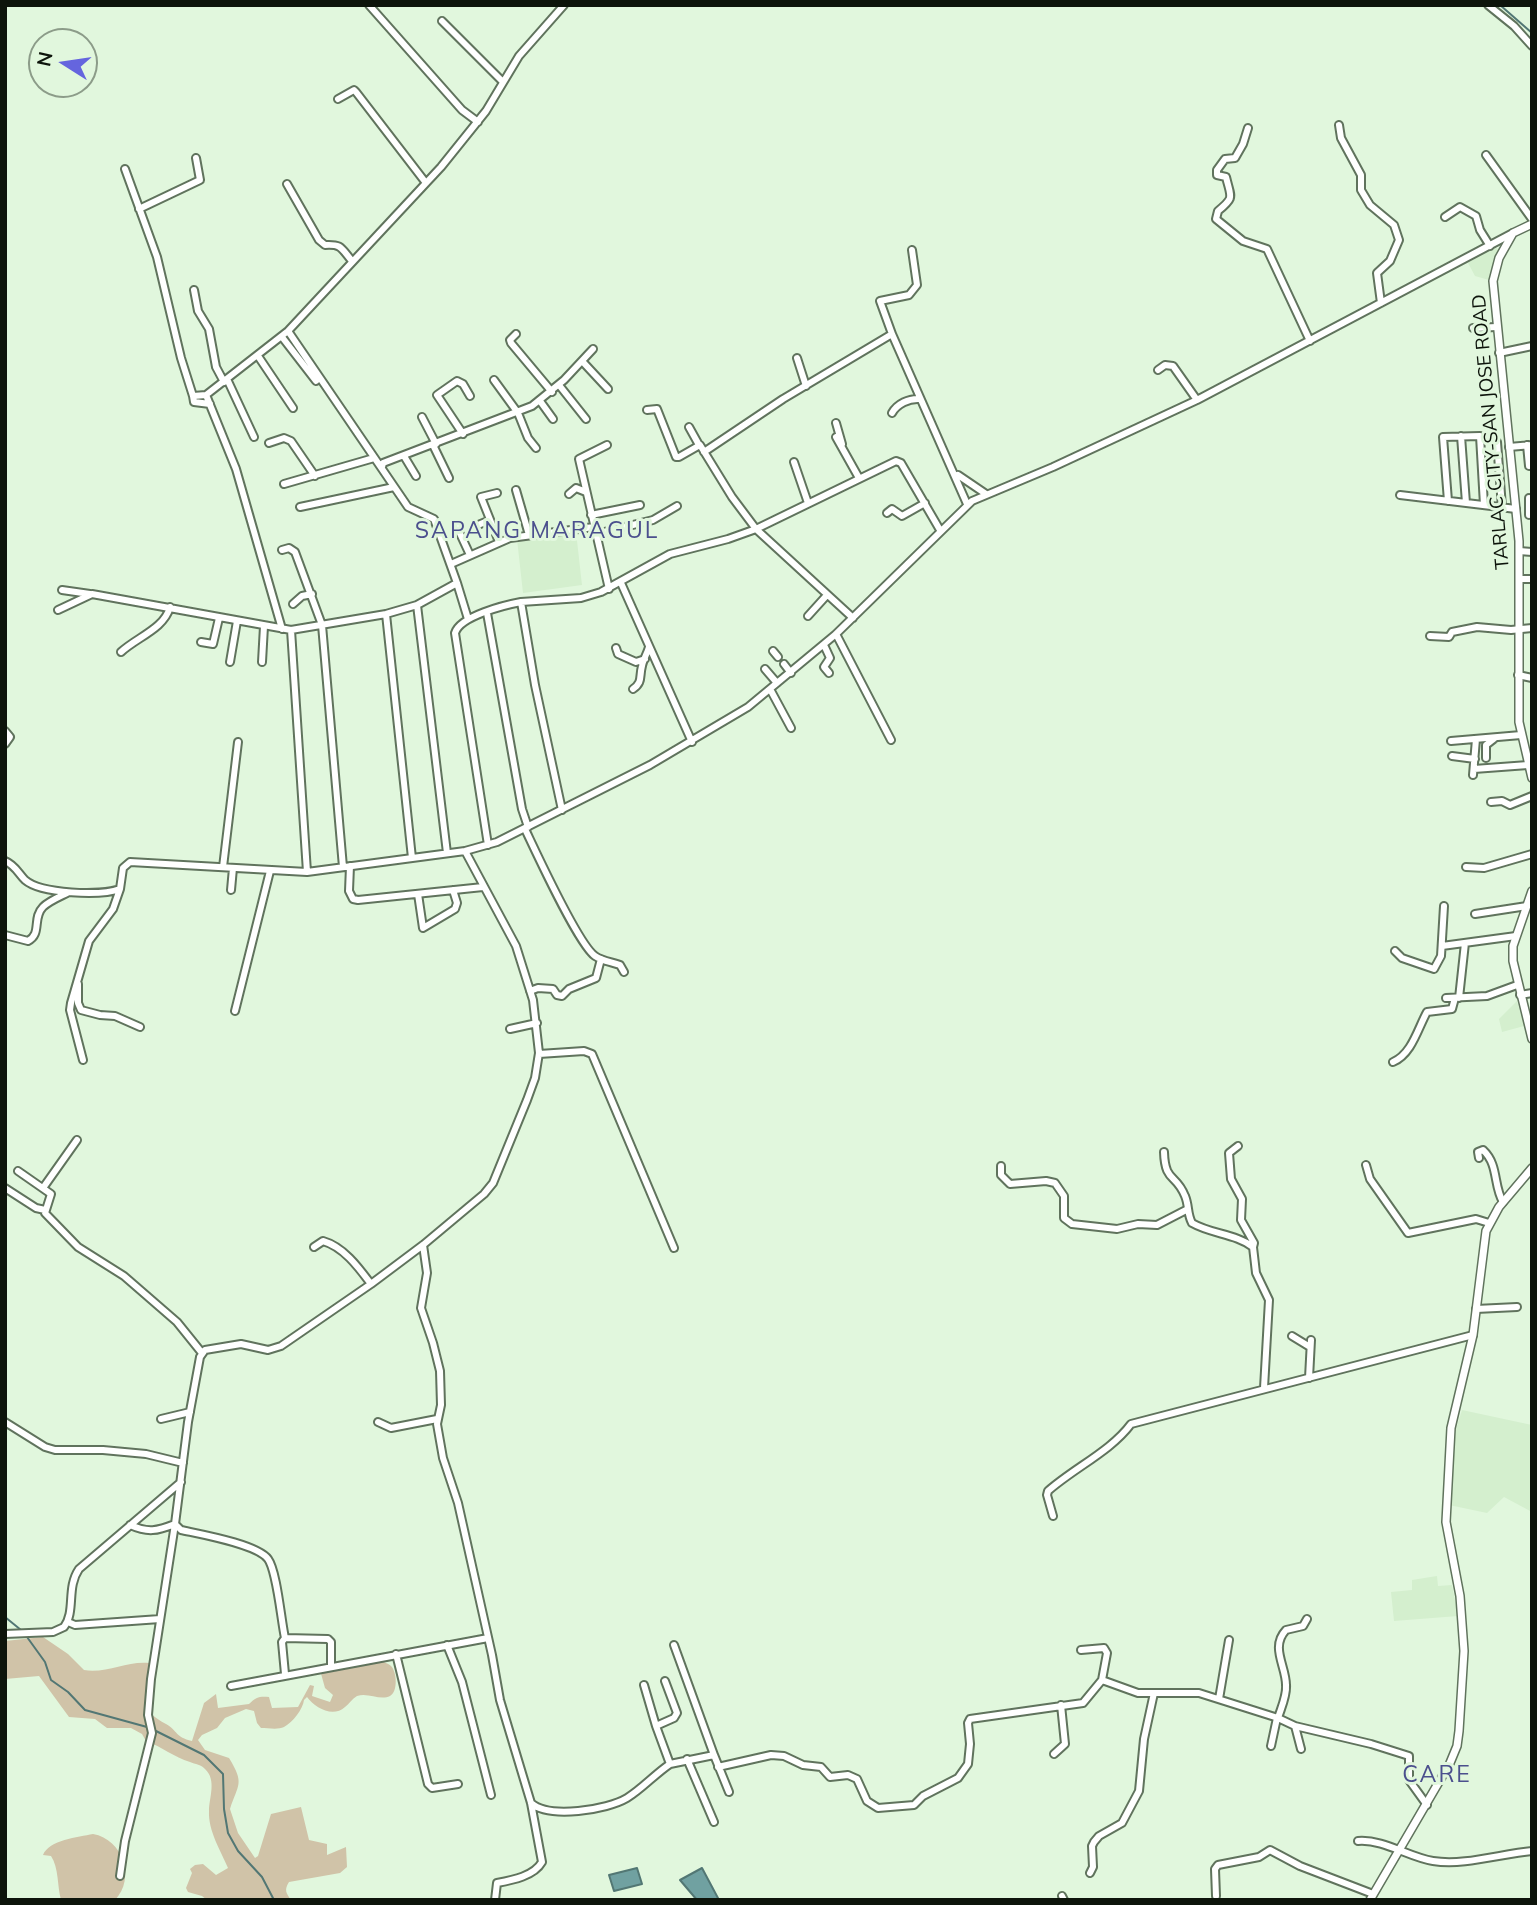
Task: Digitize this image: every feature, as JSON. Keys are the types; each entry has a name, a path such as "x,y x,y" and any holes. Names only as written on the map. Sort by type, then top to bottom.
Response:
{"main road":[{"path":"1513,233 1532,222"},
{"name":"TARLAC CITY-SAN JOSE ROAD","path":"1513,233 1495,269 1494,296 1519,551 1518,675 1521,735 1532,778"},
{"path":"1532,891 1516,936 1513,961 1532,1039"},
{"path":"1372,1897 1427,1805 1457,1746 1464,1661 1463,1624 1446,1522 1451,1428 1473,1335 1489,1223 1532,1168"}],"street":[{"path":"369,5 462,110 478,122"},
{"path":"193,396 206,395 288,331 426,183 478,122 531,40 564,5"},
{"path":"1488,5 1514,26 1532,46"},
{"path":"442,21 503,82"},
{"path":"338,99 354,90 426,183"},
{"path":"1339,125 1341,138 1361,175 1361,190 1370,205 1394,225 1399,240 1390,261 1377,273 1381,303"},
{"path":"1248,128 1235,158 1225,159 1217,170 1217,175 1226,177 1230,200 1218,211 1216,219 1243,241 1266,250 1310,341"},
{"path":"1486,155 1532,222"},
{"path":"139,209 200,180 196,158"},
{"path":"125,169 157,257 194,402 210,404"},
{"path":"288,184 319,240 325,245 337,245 352,261"},
{"path":"1445,217 1460,207 1473,212 1490,246"},
{"path":"83,1060 70,1010 89,941 113,909 123,868 130,862 307,872 465,851 488,845 526,828 692,742 736,715 824,646 887,587 967,504 1054,467 1197,400 1513,233"},
{"path":"912,250 917,285 909,295 880,301 967,504"},
{"path":"194,290 198,311 209,329 216,367 254,437"},
{"path":"1473,328 1497,327"},
{"path":"288,331 408,507 434,519 452,564 468,619"},
{"path":"516,334 510,340 511,343 552,391"},
{"path":"705,452 761,413 892,334"},
{"path":"282,337 316,381"},
{"path":"1499,353 1532,346"},
{"path":"382,467 383,463 517,413 540,401 593,349"},
{"path":"258,356 293,408"},
{"path":"797,358 806,386"},
{"path":"582,361 608,389"},
{"path":"1158,370 1165,365 1173,366 1197,400"},
{"path":"494,380 536,447"},
{"path":"463,434 437,395 457,381 463,384 470,396"},
{"path":"559,385 586,419"},
{"path":"206,395 236,469 282,629"},
{"path":"892,413 897,406 905,402 920,399"},
{"path":"540,401 554,419"},
{"path":"647,410 657,409 676,457 699,444"},
{"path":"422,417 449,478"},
{"path":"836,423 842,442 840,444"},
{"path":"689,427 732,497 756,529 853,618"},
{"path":"1461,436 1466,503"},
{"path":"1448,501 1443,437 1480,436 1484,505"},
{"path":"836,437 859,478"},
{"path":"270,443 284,438 291,441 315,476"},
{"path":"1497,442 1502,508"},
{"path":"607,445 579,460 609,589"},
{"path":"1509,447 1529,445 1529,466"},
{"path":"404,456 416,476"},
{"path":"284,484 374,458"},
{"path":"794,461 808,503"},
{"path":"488,845 455,633 458,626 468,619 522,602 581,598 609,589 670,554 756,529 894,462 899,462 940,530"},
{"path":"958,475 986,494"},
{"path":"300,507 394,487"},
{"path":"569,494 576,488 586,492"},
{"path":"516,490 529,535"},
{"path":"496,493 481,497 499,542"},
{"path":"1400,495 1484,505 1531,515 1529,498"},
{"path":"887,513 892,509 902,516 925,503"},
{"path":"591,515 640,505"},
{"path":"452,564 499,542 529,535 595,530 653,520 677,506"},
{"path":"478,525 490,520"},
{"path":"457,527 470,555"},
{"path":"282,550 289,548 295,552 322,625 346,867 349,891 353,899 483,887"},
{"path":"1519,551 1532,552"},
{"path":"1520,579 1532,579"},
{"path":"62,590 291,630 386,614 417,605 457,583"},
{"path":"621,583 692,742"},
{"path":"58,610 92,594"},
{"path":"293,604 302,596 312,594"},
{"path":"808,616 827,595"},
{"path":"522,602 533,673 562,810"},
{"path":"417,605 447,853"},
{"path":"121,652 134,640 166,620 170,607"},
{"path":"487,613 526,828 579,935 593,955 618,964 624,972"},
{"path":"386,614 412,858"},
{"path":"201,642 213,644 219,618"},
{"path":"230,662 237,621"},
{"path":"262,662 264,626"},
{"path":"1430,636 1449,637 1451,632 1478,627 1532,628"},
{"path":"291,630 307,872"},
{"path":"836,634 891,740"},
{"path":"824,646 830,657 824,667 829,673"},
{"path":"633,689 640,683 649,647"},
{"path":"616,648 618,654 636,662 645,659"},
{"path":"784,664 791,673"},
{"path":"765,670 777,683"},
{"path":"1518,675 1532,678"},
{"path":"770,689 791,728"},
{"path":"5,731 10,737 5,744"},
{"path":"1451,741 1532,735"},
{"path":"1486,758 1486,745 1497,737"},
{"path":"1476,739 1473,772 1528,765"},
{"path":"223,867 238,742"},
{"path":"1452,756 1475,759"},
{"path":"1491,802 1502,801 1510,805 1532,796"},
{"path":"120,1876 125,1840 152,1733 148,1715 150,1679 190,1412 202,1353 205,1350 241,1344 265,1349 276,1348 320,1321 371,1284 475,1203 493,1183 535,1078 539,1054 537,1023 530,991 516,946 465,851"},
{"path":"1466,867 1484,868 1532,854"},
{"path":"6,861 27,881 69,892 94,894 120,889"},
{"path":"231,890 233,868"},
{"path":"235,1011 270,872"},
{"path":"418,894 423,928 456,909 453,890"},
{"path":"5,935 28,941 34,938 41,908 69,892"},
{"path":"1475,914 1527,905"},
{"path":"1395,951 1402,958 1434,969 1443,946 1444,906"},
{"path":"1443,946 1516,936"},
{"path":"1393,1062 1411,1046 1427,1012 1452,1009 1457,998 1465,943"},
{"path":"530,991 538,988 553,989 558,996 563,996 569,989 596,978 601,959"},
{"path":"78,980 78,1003 81,1010 115,1016 140,1027"},
{"path":"1446,998 1488,996 1517,985"},
{"path":"1520,995 1532,993"},
{"path":"510,1029 537,1023"},
{"path":"539,1054 584,1051 592,1054 674,1248"},
{"path":"43,1188 77,1140"},
{"path":"1238,1146 1229,1153 1231,1179 1242,1199 1241,1220 1254,1243 1256,1273 1269,1300 1264,1388"},
{"path":"1479,1158 1478,1152 1483,1150 1489,1157 1495,1169 1498,1191 1503,1202"},
{"path":"1164,1152 1165,1168 1187,1199 1190,1220 1198,1227 1247,1242 1253,1247"},
{"path":"1366,1165 1370,1179 1408,1233 1476,1219 1489,1223"},
{"path":"1001,1166 1001,1175 1010,1184 1055,1182 1064,1196 1064,1218 1072,1224 1117,1230 1138,1224 1157,1225 1188,1209"},
{"path":"18,1171 52,1197 45,1210"},
{"path":"5,1188 36,1208 45,1210 78,1247 124,1276 177,1322 202,1353"},
{"path":"314,1247 323,1241 333,1245 355,1262 371,1284"},
{"path":"423,1245 427,1273 421,1307 440,1371 441,1405 437,1419 444,1463 458,1503 506,1727 531,1803 542,1865 536,1871 510,1882 497,1883 495,1900"},
{"path":"1476,1308 1517,1307"},
{"path":"1053,1516 1048,1491 1118,1438 1130,1424 1473,1335"},
{"path":"1292,1336 1310,1344 1309,1378"},
{"path":"161,1419 190,1412"},
{"path":"378,1422 391,1428 437,1419"},
{"path":"5,1422 45,1447 55,1450 146,1454 183,1463"},
{"path":"5,1634 58,1631 68,1622 71,1583 84,1564 181,1482"},
{"path":"130,1525 155,1532 175,1524"},
{"path":"175,1524 181,1530 230,1541 258,1551 267,1558 272,1567 285,1638 282,1642 285,1674"},
{"path":"68,1622 75,1625 160,1619"},
{"path":"1271,1746 1287,1687 1279,1656 1280,1638 1286,1630 1303,1626 1307,1619"},
{"path":"285,1638 328,1639 331,1642 331,1666"},
{"path":"231,1686 488,1638"},
{"path":"1219,1699 1229,1640"},
{"path":"447,1645 462,1682 491,1796"},
{"path":"674,1645 729,1792"},
{"path":"718,1767 771,1755 784,1756 803,1766 821,1767 830,1777 848,1775 857,1779 867,1801 878,1808 914,1805 923,1796 953,1782 967,1768 970,1719 1083,1703 1102,1680 1106,1650 1081,1650"},
{"path":"396,1654 428,1784 432,1788 458,1784"},
{"path":"1102,1680 1138,1693 1199,1693 1295,1726 1409,1756 1409,1780 1427,1805"},
{"path":"656,1726 674,1718 677,1713 665,1681"},
{"path":"644,1685 670,1763"},
{"path":"1090,1873 1093,1867 1091,1846 1099,1836 1122,1823 1139,1791 1144,1739 1154,1693"},
{"path":"1054,1754 1065,1744 1061,1705"},
{"path":"1295,1726 1301,1749"},
{"path":"531,1803 540,1809 560,1812 614,1804 630,1796 670,1763 713,1755"},
{"path":"687,1759 714,1822"},
{"path":"1358,1841 1370,1841 1429,1860 1444,1862 1532,1851"},
{"path":"1216,1896 1216,1867 1259,1857 1270,1850 1372,1897"}],"shaded area":[{"path":"1493,246 1498,249 1489,280 1475,276 1467,261"},
{"path":"576,532 582,585 523,593 517,539"},
{"path":"1517,1001 1524,1026 1502,1032 1499,1019"},
{"path":"1462,1410 1532,1425 1532,1512 1504,1497 1487,1513 1449,1505 1456,1429"},
{"path":"1437,1576 1438,1586 1452,1585 1458,1616 1394,1621 1391,1592 1412,1590 1412,1580"},
{"path":"43,1637 68,1654 84,1670 102,1670 137,1663 155,1664 150,1713 179,1736 192,1741 204,1703 216,1694 218,1708 249,1704 256,1698 263,1697 269,1697 272,1708 298,1707 310,1685 314,1686 312,1696 330,1702 333,1695 325,1688 320,1670 381,1661 390,1665 396,1682 390,1696 357,1696 335,1712 319,1708 307,1697 294,1719 279,1728 261,1728 254,1711 246,1709 225,1718 217,1728 198,1740 205,1750 229,1758 237,1773 238,1784 230,1809 238,1833 255,1858 258,1856 271,1814 301,1807 309,1840 327,1844 327,1855 346,1847 347,1867 340,1873 289,1882 286,1891 291,1900 207,1900 188,1892 186,1888 192,1873 190,1869 195,1865 203,1864 216,1875 228,1868 209,1818 212,1784 209,1773 202,1767 146,1741 142,1734 131,1728 107,1728 95,1719 69,1717 39,1676 5,1679 5,1641"},
{"path":"93,1834 112,1843 119,1852 125,1871 125,1882 121,1891 115,1900 61,1900 54,1861 51,1856 43,1855 58,1843"}],"water":[{"path":"637,1868 642,1884 614,1891 609,1875"},
{"path":"702,1868 719,1900 697,1900 680,1880"}],"waterway":[{"path":"1500,5 1532,33"},
{"path":"5,1617 21,1630"},
{"path":"27,1637 45,1662 51,1680 68,1692 85,1710 147,1727"},
{"path":"156,1731 204,1755 223,1774 228,1833 238,1851 262,1877 274,1900"}],"district":[{"name":"SAPANG MARAGUL","path":"537,531"},
{"name":"CARE","path":"1437,1775"}]}
